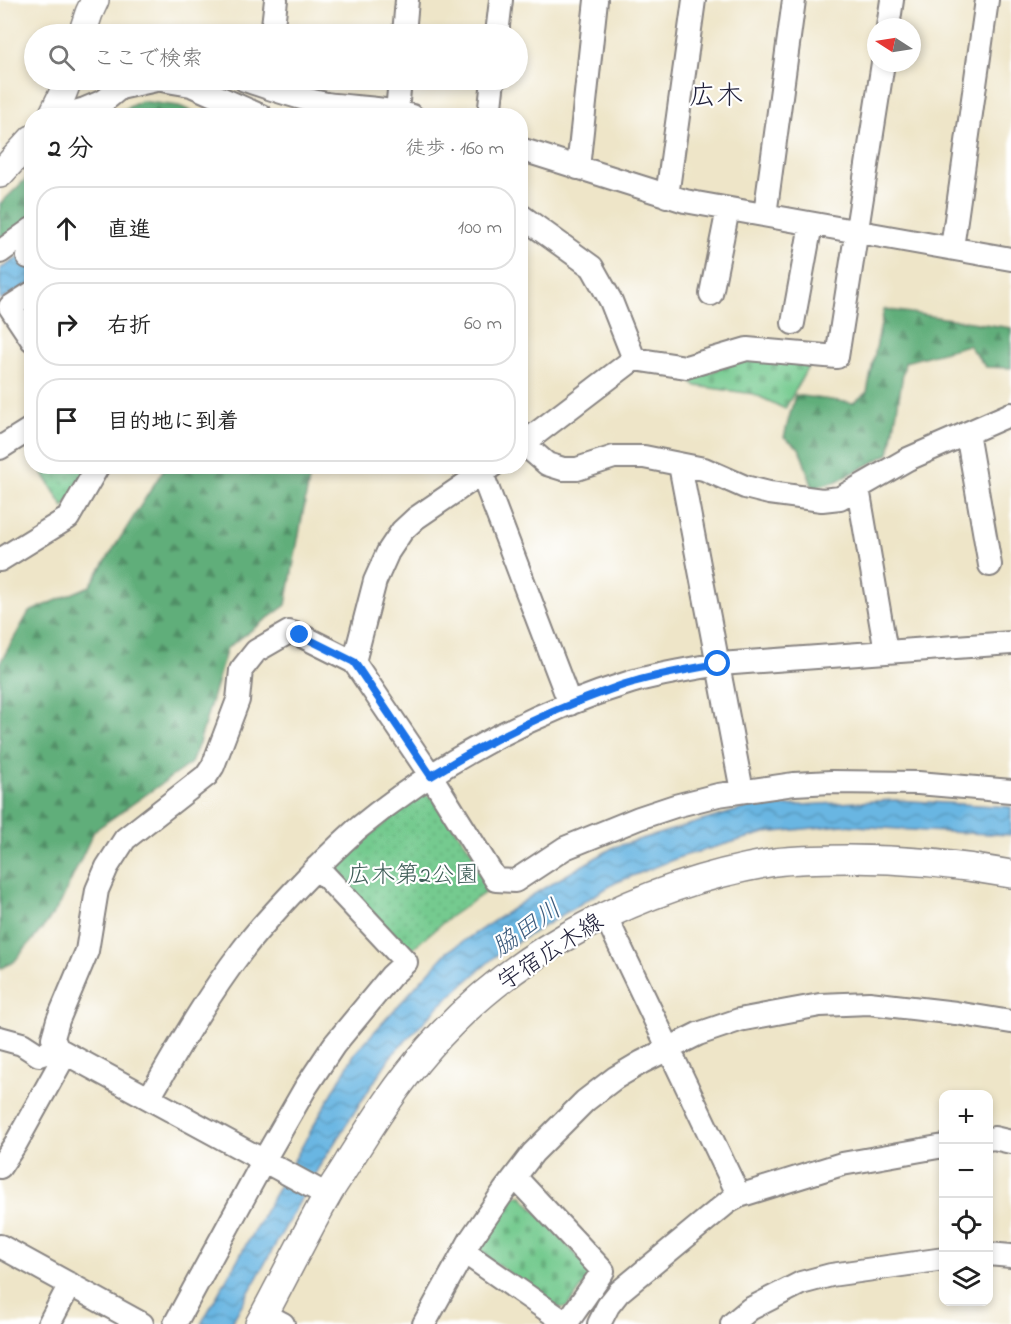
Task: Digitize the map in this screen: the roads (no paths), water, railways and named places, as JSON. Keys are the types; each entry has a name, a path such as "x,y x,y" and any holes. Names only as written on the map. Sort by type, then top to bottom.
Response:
{"street":[{"path":"85,24 95,0"},
{"path":"274,24 276,0"},
{"path":"405,24 407,0"},
{"path":"498,24 501,0"},
{"path":"578,168 596,0"},
{"path":"667,196 694,0"},
{"path":"765,215 794,0"},
{"path":"889,18 892,0"},
{"path":"952,248 987,0"},
{"path":"528,440 634,359 686,367 747,349 837,357 881,72"},
{"path":"56,108 64,90"},
{"path":"87,108 104,101 118,90"},
{"path":"202,90 243,108"},
{"path":"281,90 296,98 362,108"},
{"path":"401,90 403,108"},
{"path":"490,108 492,90"},
{"path":"0,174 24,148"},
{"path":"528,152 684,201 1011,259"},
{"path":"711,294 728,209"},
{"path":"528,221 592,267 611,301 634,359"},
{"path":"793,323 811,224"},
{"path":"0,252 24,235"},
{"path":"24,298 10,307 24,328"},
{"path":"528,450 546,464 563,469 577,469 614,457 644,457 704,469 745,487 769,493 822,500 840,498 908,459 1011,414"},
{"path":"0,448 24,433"},
{"path":"967,433 990,565"},
{"path":"680,465 742,791"},
{"path":"0,560 68,518 93,474"},
{"path":"354,662 375,581 388,552 402,531 416,518 481,474"},
{"path":"488,474 570,704"},
{"path":"858,488 886,652"},
{"path":"0,1167 16,1143 62,1060 53,1038 58,1020 87,951 97,890 107,867 125,839 207,775 213,766 238,700 241,670 256,651 289,632 300,635 354,662 431,776 496,880 515,881 565,848 639,818 718,795 794,784 831,782 918,783 1011,790"},
{"path":"149,1098 186,1033 230,967 278,908 317,867 391,803 487,743 570,704 632,682 679,671 718,664 1011,643"},
{"name":"宇宿広木線","path":"269,1321 321,1191 429,1048 466,1010 505,978 534,956 572,933 605,915 676,887 718,874 777,862 883,859 929,862 1011,874"},
{"path":"175,1324 270,1163 306,1087 334,1045 391,976 406,962 317,867"},
{"path":"605,915 739,1196"},
{"path":"424,1324 471,1239 533,1153 585,1101 615,1078 642,1062 698,1034 739,1020 820,1005 890,1005 1011,1022"},
{"path":"0,1038 22,1044 39,1055 58,1049 321,1191"},
{"path":"993,1138 1011,1142"},
{"path":"599,1324 608,1306 619,1292 728,1202 739,1196 842,1164 939,1147"},
{"path":"464,1252 566,1324 603,1271 515,1177"},
{"path":"0,1246 142,1324"},
{"path":"993,1254 1011,1256"},
{"path":"732,1324 750,1309 801,1283 831,1275 939,1260"},
{"path":"49,1324 70,1284"}],"water":[{"path":"21,256 24,258 24,287 0,300 0,269"},
{"name":"脇田川","path":"895,800 1011,807 1011,835 843,825 765,833 680,857 615,883 499,953 440,1005 390,1057 319,1167 231,1324 201,1324 355,1053 447,952 539,891 614,847 746,808"}],"district":[{"name":"広木","path":"716,95"}],"park label":[{"name":"広木第2公園","path":"413,874"}]}
